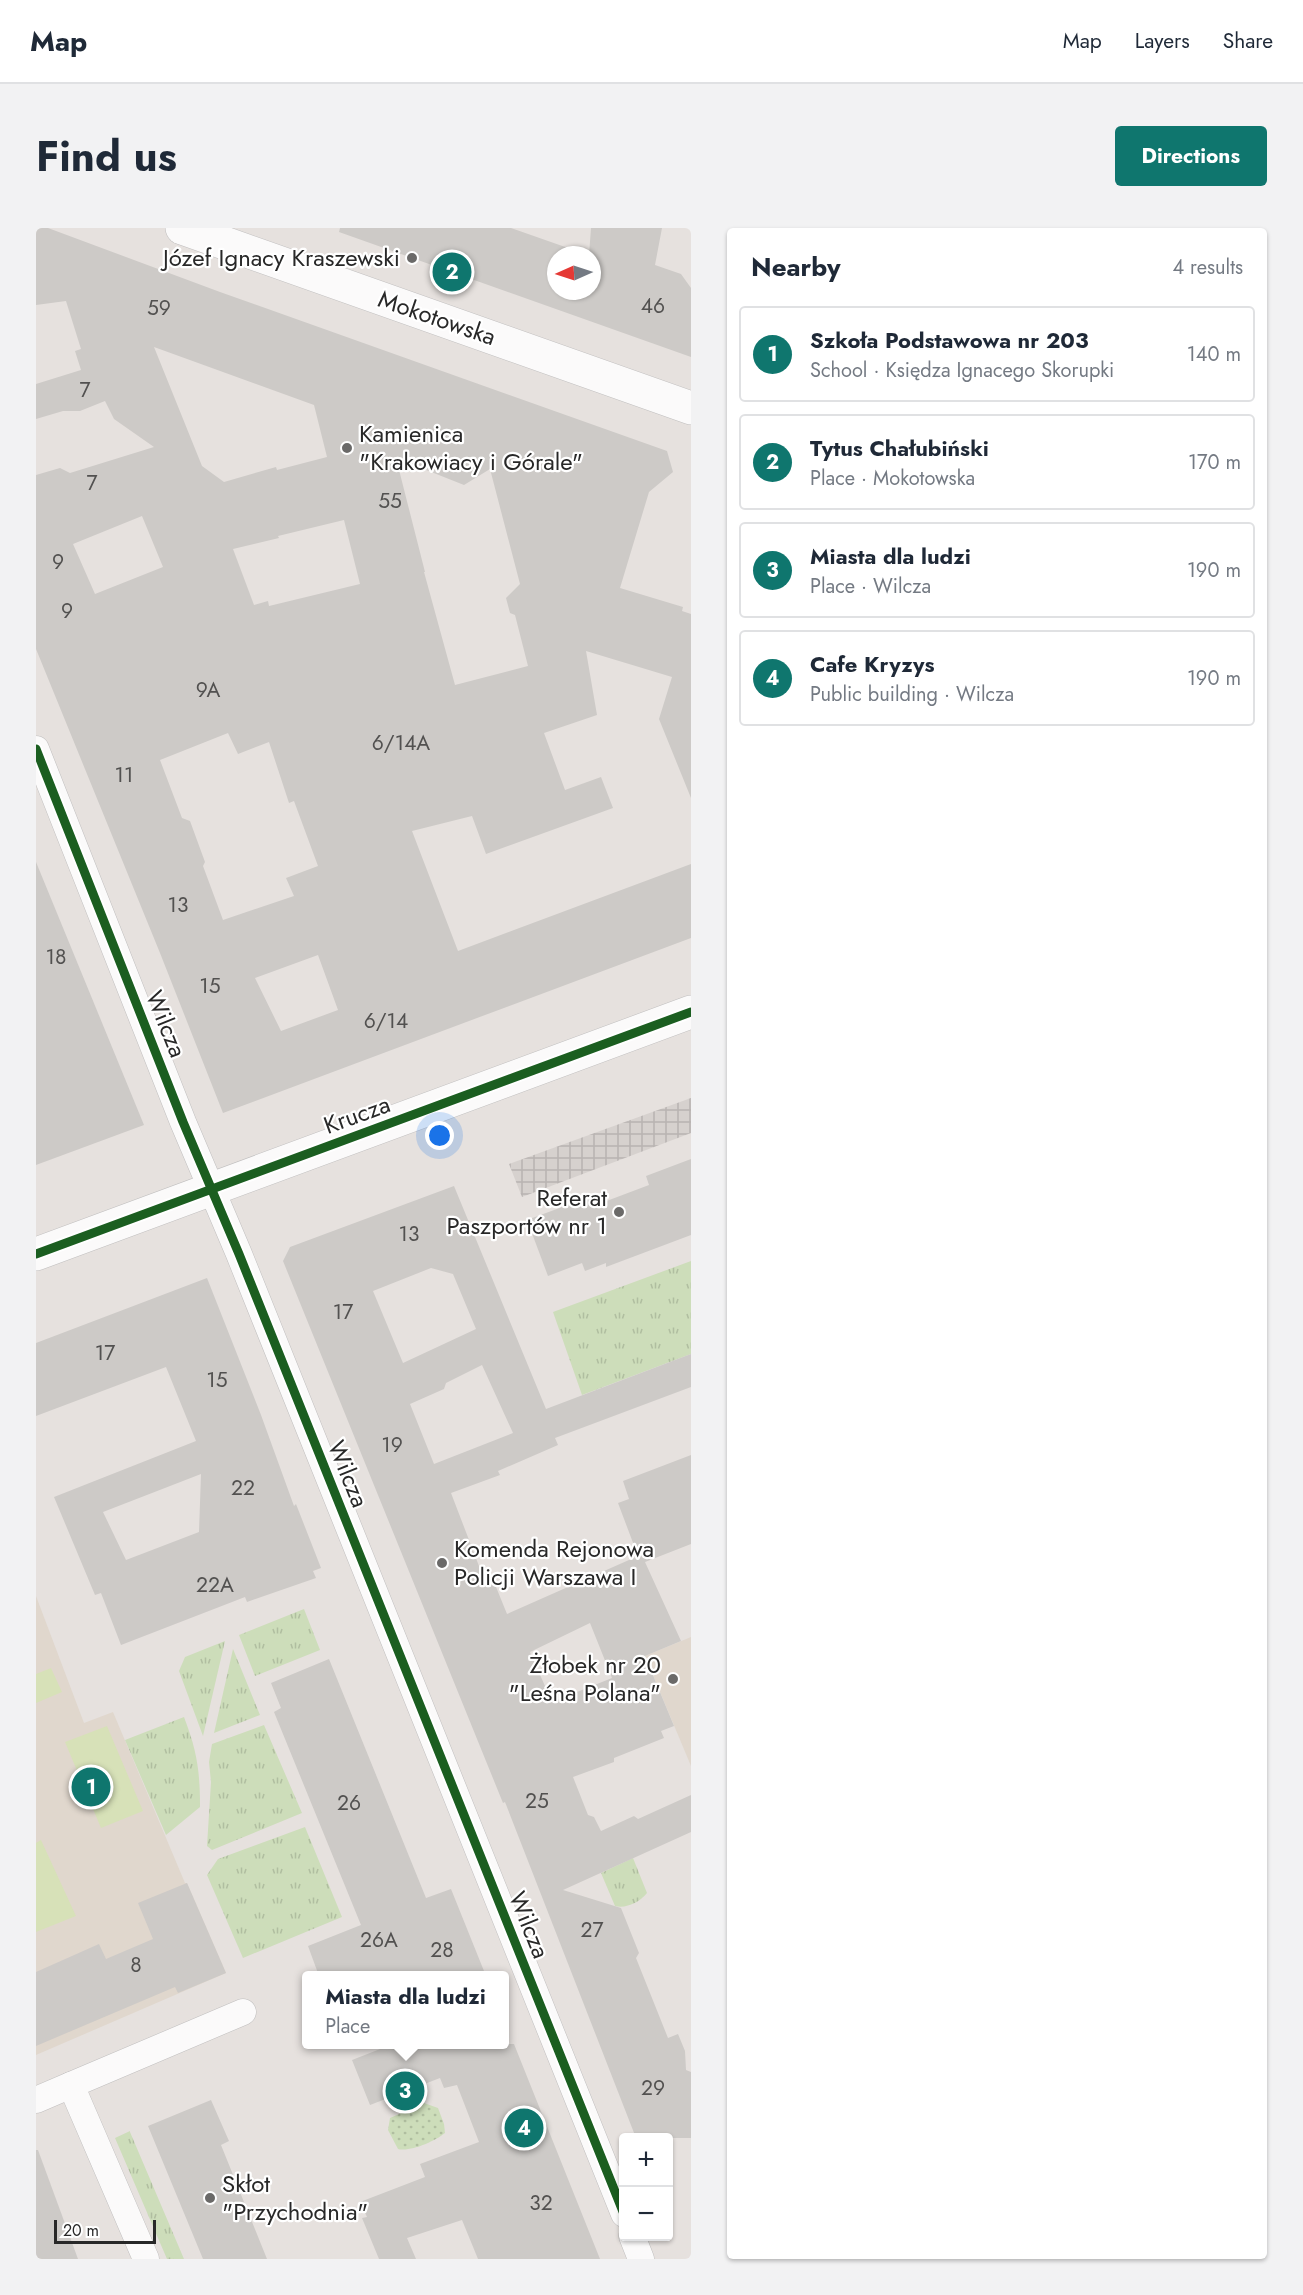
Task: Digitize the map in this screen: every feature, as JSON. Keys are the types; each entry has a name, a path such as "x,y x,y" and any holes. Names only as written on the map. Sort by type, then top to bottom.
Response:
{"street":[{"name":"Mokotowska","path":"182,228 691,408"},
{"name":"Wilcza","path":"36,749 183,1122 213,1189 619,2202"},
{"name":"Krucza","path":"36,1254 691,1012"},
{"path":"36,2100 243,2012"},
{"path":"71,2085 146,2259"},
{"path":"635,2241 641,2259"}],"shaded area":[{"path":"691,1098 691,1133 522,1197 509,1164"},
{"path":"36,1596 84,1723 113,1712 185,1883 187,1883 226,1973 36,2055"},
{"name":"Żłobek nr 20 \"Leśna Polana\"","path":"691,1637 691,1766 645,1656"}],"green space":[{"path":"691,1261 691,1354 582,1395 553,1312"},
{"path":"304,1609 320,1650 255,1676 239,1635"},
{"path":"225,1641 203,1736 179,1671 185,1657"},
{"path":"233,1649 260,1715 214,1733"},
{"path":"51,1668 62,1692 36,1703 36,1674"},
{"path":"184,1717 197,1761 200,1807 166,1835 125,1740"},
{"path":"264,1725 302,1813 212,1850 207,1846 211,1782 209,1762 212,1744"},
{"path":"107,1726 143,1811 101,1828 65,1742"},
{"path":"305,1827 342,1917 243,1958 207,1875 218,1859"},
{"path":"41,1840 76,1916 36,1932 36,1843"},
{"path":"633,1858 647,1893 632,1904 615,1906 601,1873"},
{"path":"424,2103 438,2108 445,2133 423,2145 398,2149 388,2130 390,2118"},
{"path":"130,2131 184,2259 167,2259 115,2138"}],"building":[{"path":"36,228 48,228 220,292 667,451 673,472 649,492 620,588 683,607 682,611 691,614 691,798 659,719 672,677 586,651 597,715 544,733 565,790 601,777 613,808 486,854 472,816 412,831 458,951 691,864 691,938 223,1113 36,649 36,475 60,468 70,473 154,447 114,419 105,401 80,411 63,411 36,419 36,384 81,370 75,351 81,349 66,301 36,305","holes":["154,347 314,405 327,457 277,470 276,467 224,482 202,466","396,458 464,485 490,469 520,584 506,598 510,613 515,615 528,666 455,685","142,516 163,567 95,594 73,544","344,520 360,584 269,606 268,601 254,605 233,549 279,538 278,536","228,733 238,754 269,742 289,803 294,801 318,866 286,878 294,896 223,920 203,866 205,862 190,821 182,818 160,760","318,955 338,1010 281,1031 255,978"]},
{"path":"340,228 511,228 562,246 547,246 547,300 601,300 601,246 590,246 591,228 662,228 655,265 681,274 691,288 691,357 339,232"},
{"path":"36,862 144,1125 36,1165"},
{"name":"Referat Paszportów nr 1","path":"691,1159 691,1235 606,1267 606,1263 585,1271 582,1263 548,1276 527,1220 592,1196 596,1205 649,1185 646,1176"},
{"path":"454,1186 546,1409 691,1354 691,1387 555,1438 558,1445 498,1471 500,1475 451,1493 484,1579 492,1577 507,1614 638,1556 618,1503 629,1499 623,1481 691,1455 691,1544 645,1562 681,1641 645,1656 674,1726 661,1731 664,1738 614,1758 614,1762 573,1777 588,1815 594,1817 601,1831 634,1816 638,1819 691,1795 691,1832 563,1890 621,1908 639,1953 636,1958 668,2038 678,2034 685,2051 686,2070 691,2072 691,2138 673,2138 673,2133 634,2133 505,1802 503,1803 283,1261 290,1247","holes":["431,1268 453,1274 476,1329 403,1363 373,1291","482,1365 513,1433 434,1464 410,1404 444,1389 446,1383","590,1623 612,1678 552,1702 530,1652"]},
{"path":"207,1278 294,1506 296,1504 321,1568 313,1571 316,1578 247,1602 245,1597 121,1645 101,1593 95,1595 54,1497 196,1441 166,1367 36,1416 36,1343","holes":["201,1474 199,1532 126,1560 103,1512"]},
{"path":"329,1659 426,1898 451,1889 484,1971 317,1971 308,1946 361,1925 274,1712 281,1708 271,1683"},
{"path":"187,1883 226,1973 178,1993 175,1987 36,2046 36,1972 99,1944 106,1959 153,1939 138,1903"},
{"path":"509,2044 514,2044 600,2259 478,2259 462,2220 407,2238 416,2259 379,2259 362,2218 367,2217 360,2202 425,2177 420,2164 479,2142 457,2085 444,2088 440,2078 370,2105 352,2060 380,2049 509,2049"},
{"name":"Skłot \"Przychodnia\"","path":"211,2100 229,2141 221,2145 267,2259 203,2259 148,2126"},
{"path":"36,2150 38,2150 78,2259 36,2259"}],"cycle path":[{"path":"36,749 183,1122 239,1254 619,2202"},
{"path":"36,1254 691,1012"}],"place":[{"name":"Józef Ignacy Kraszewski","path":"412,258"},
{"name":"Tytus Chałubiński","path":"452,272"},
{"name":"Kamienica \"Krakowiacy i Górale\"","path":"347,448"},
{"name":"Referat Paszportów nr 1","path":"619,1212"},
{"name":"Komenda Rejonowa Policji Warszawa I","path":"442,1563"},
{"name":"Żłobek nr 20 \"Leśna Polana\"","path":"673,1679"},
{"name":"Szkoła Podstawowa nr 203","path":"91,1787"},
{"name":"Miasta dla ludzi","path":"405,2091"},
{"name":"Cafe Kryzys","path":"524,2128"},
{"name":"Skłot \"Przychodnia\"","path":"210,2198"}]}
